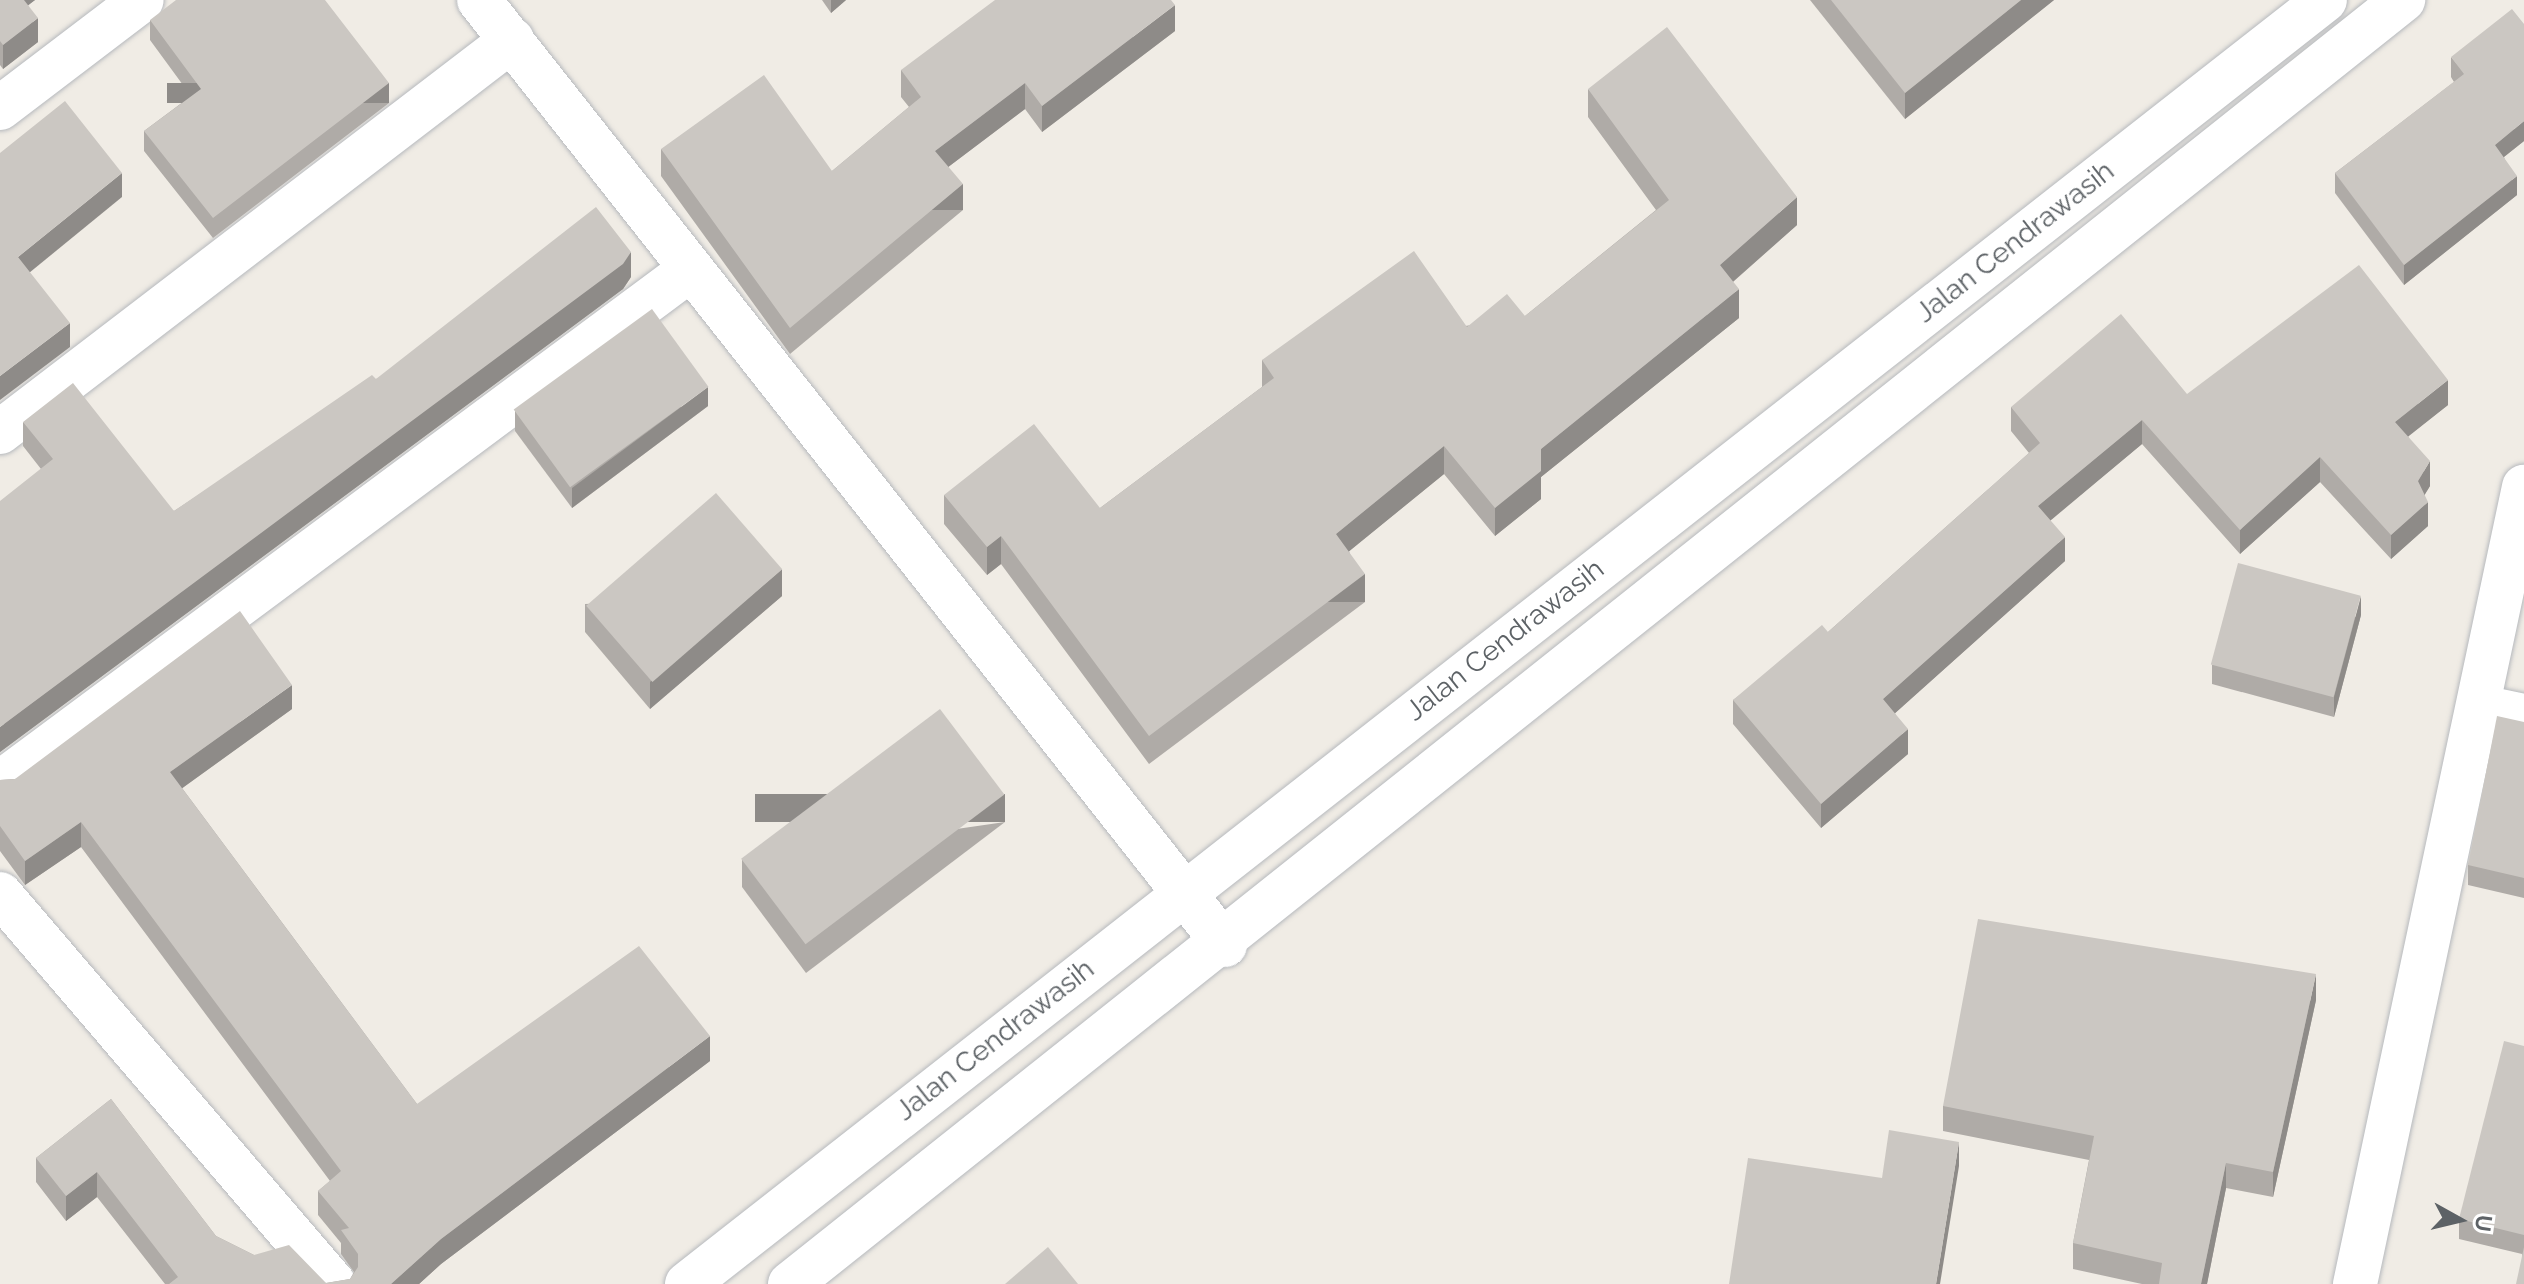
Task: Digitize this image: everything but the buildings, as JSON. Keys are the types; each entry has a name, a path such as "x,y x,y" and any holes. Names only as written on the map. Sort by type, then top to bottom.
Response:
{"street":[{"path":"0,108 142,0"},
{"name":"Jalan Cendrawasih","path":"687,1284 1183,892 2325,0"},
{"name":"Jalan Cendrawasih","path":"790,1284 1225,945 2403,0"},
{"path":"484,2 687,272 1225,945"},
{"path":"0,432 512,40"},
{"path":"0,783 687,272"},
{"path":"2355,1284 2481,707 2524,487"},
{"path":"2481,707 2524,716"},
{"path":"0,894 334,1284"}]}
